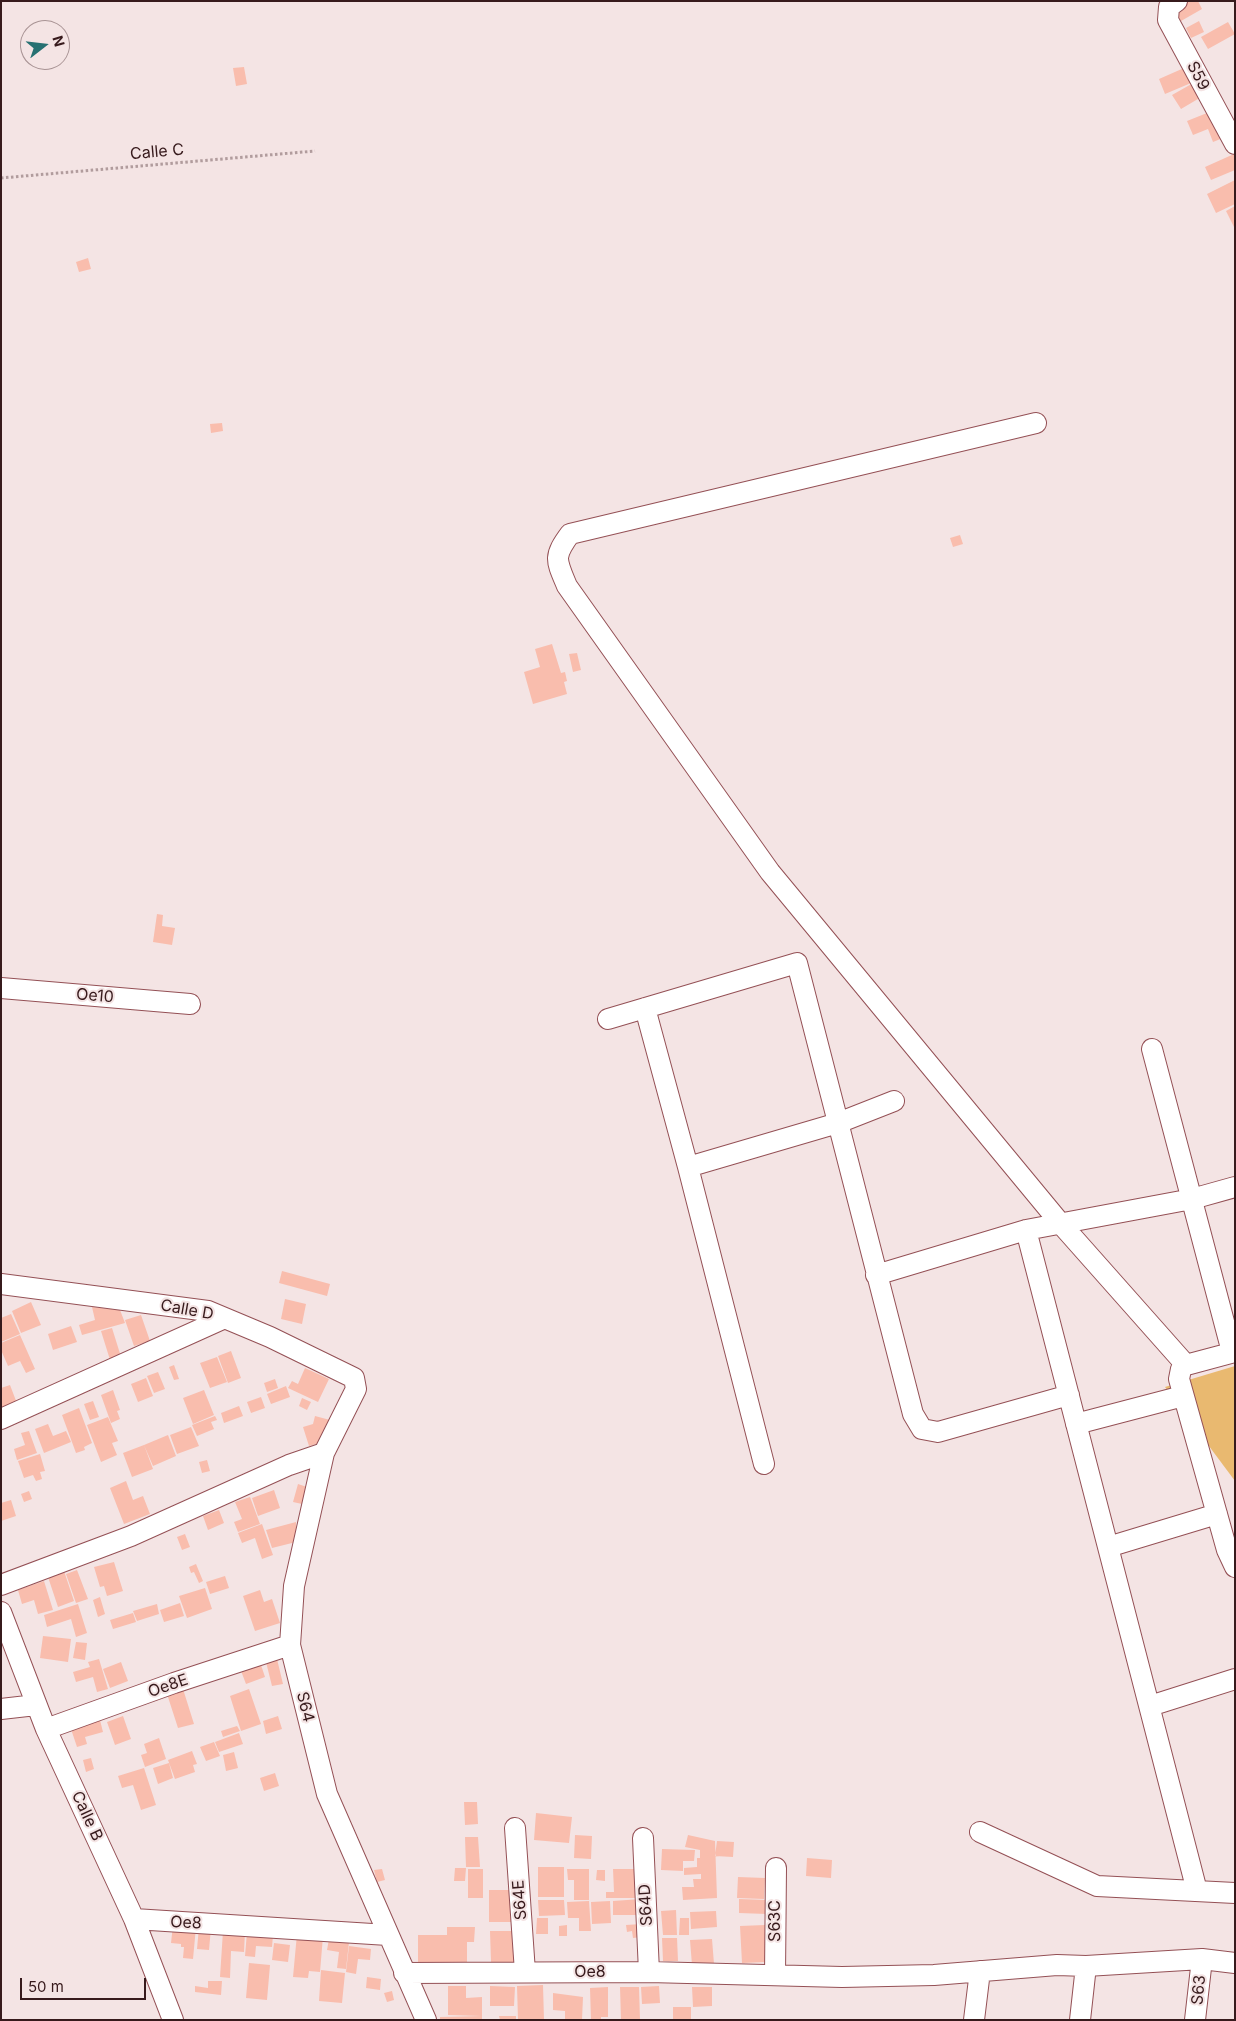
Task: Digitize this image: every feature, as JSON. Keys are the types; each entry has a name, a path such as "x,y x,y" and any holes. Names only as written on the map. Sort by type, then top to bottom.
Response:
{"street":[{"name":"S59","path":"1173,4 1168,20 1235,144"},
{"path":"1036,423 570,534 559,549 558,563 567,586 758,856 1062,1224 1186,1365"},
{"path":"608,1019 798,963 912,1414 922,1429 938,1432 1069,1395"},
{"name":"Oe10","path":"1,988 190,1004"},
{"path":"644,1008 688,1167 764,1464"},
{"path":"1152,1049 1234,1352 1186,1365 1181,1369 1179,1379 1217,1514 1235,1567"},
{"path":"688,1167 838,1123 894,1101"},
{"path":"876,1275 1026,1230 1192,1199 1235,1187"},
{"path":"1026,1230 1197,1891"},
{"name":"Calle D","path":"1,1284 208,1311 270,1337 354,1378 356,1383"},
{"path":"1,1419 225,1318"},
{"name":"S64","path":"356,1383 356,1389 324,1453 294,1586 290,1645 327,1794 426,2020"},
{"path":"1076,1424 1183,1396"},
{"path":"1,1585 131,1536 290,1465 324,1453"},
{"path":"1108,1547 1217,1514"},
{"name":"Calle B","path":"1,1612 46,1729 134,1919 173,2020"},
{"name":"Oe8E","path":"46,1729 174,1683 290,1645"},
{"path":"1150,1706 1235,1679"},
{"path":"1,1709 36,1704"},
{"name":"S64E","path":"516,1828 525,1972"},
{"path":"980,1832 1097,1886 1235,1893"},
{"name":"S64D","path":"643,1838 649,1972"},
{"name":"S63C","path":"775,1974 776,1868"},
{"name":"Oe8","path":"134,1919 388,1935"},
{"name":"Oe8","path":"404,1972 649,1972 842,1977 925,1976 1057,1965 1086,1966 1202,1960 1235,1963"},
{"name":"S63","path":"1195,2020 1202,1960"},
{"path":"1080,2020 1086,1966"},
{"path":"974,2020 980,1971"}],"path":[{"name":"Calle C","path":"1,178 315,150"}],"shaded area":[{"path":"1235,1366 1235,1481 1165,1387"}],"building":[{"path":"1187,1 1198,1 1202,9 1181,21 1174,9"},
{"path":"1199,21 1204,32 1191,38 1186,28"},
{"path":"1228,22 1235,34 1208,49 1201,37"},
{"path":"244,67 247,84 236,86 233,68"},
{"path":"1184,68 1191,83 1165,94 1159,79"},
{"path":"1195,82 1203,96 1181,109 1172,95"},
{"path":"1212,111 1223,138 1213,142 1208,129 1193,135 1187,121"},
{"path":"1234,154 1235,170 1211,180 1205,167"},
{"path":"1235,180 1235,204 1216,213 1207,194"},
{"path":"1235,206 1235,229 1226,211"},
{"path":"88,258 91,269 79,272 76,262"},
{"path":"222,423 223,431 211,433 210,424"},
{"path":"960,535 963,544 953,547 950,538"},
{"path":"552,644 561,673 565,672 567,681 564,682 567,694 533,704 524,672 540,667 535,649"},
{"path":"577,653 581,670 573,672 569,654"},
{"path":"157,914 163,915 162,926 175,928 172,945 153,942"},
{"path":"282,1271 330,1284 327,1296 279,1283"},
{"path":"285,1299 306,1304 302,1324 281,1319"},
{"path":"31,1302 41,1325 21,1333 12,1311"},
{"path":"92,1307 120,1310 125,1323 82,1335 79,1325 95,1320"},
{"path":"11,1314 20,1334 1,1342 1,1318"},
{"path":"141,1315 150,1341 134,1346 125,1320"},
{"path":"71,1326 77,1342 53,1350 48,1334"},
{"path":"112,1328 122,1360 111,1363 101,1331"},
{"path":"20,1335 35,1369 26,1373 20,1361 8,1366 1,1350 1,1343"},
{"path":"231,1351 241,1378 228,1383 218,1356"},
{"path":"217,1357 227,1382 210,1388 200,1363"},
{"path":"174,1365 179,1379 174,1380 169,1367"},
{"path":"305,1368 329,1379 318,1402 288,1388 292,1381 298,1384"},
{"path":"158,1372 165,1389 154,1393 147,1376"},
{"path":"146,1378 153,1396 138,1402 131,1384"},
{"path":"275,1379 278,1388 267,1392 264,1383"},
{"path":"10,1385 18,1406 1,1412 1,1388"},
{"path":"286,1386 290,1397 271,1404 267,1394"},
{"path":"113,1390 120,1410 117,1411 120,1419 111,1423 101,1395"},
{"path":"204,1390 214,1415 193,1424 183,1398"},
{"path":"261,1397 265,1408 251,1413 247,1402"},
{"path":"302,1398 311,1402 307,1410 299,1406"},
{"path":"93,1401 99,1417 90,1420 84,1404"},
{"path":"239,1406 243,1416 224,1423 221,1413"},
{"path":"79,1408 92,1443 84,1447 85,1450 76,1453 62,1415"},
{"path":"215,1416 217,1420 211,1422 214,1429 197,1436 192,1425"},
{"path":"315,1416 330,1420 323,1442 309,1446 303,1427 313,1424"},
{"path":"108,1417 118,1441 112,1443 117,1455 101,1462 87,1425"},
{"path":"48,1424 53,1436 66,1431 71,1442 44,1453 35,1429"},
{"path":"191,1427 199,1446 177,1454 170,1435"},
{"path":"29,1431 37,1453 17,1460 14,1449 25,1445 21,1433"},
{"path":"168,1435 176,1456 153,1466 144,1445"},
{"path":"144,1445 153,1469 132,1477 123,1453"},
{"path":"40,1454 45,1471 40,1472 42,1479 36,1481 33,1475 24,1478 18,1461"},
{"path":"207,1460 210,1471 202,1473 199,1462"},
{"path":"126,1481 133,1500 143,1496 150,1514 124,1524 110,1488"},
{"path":"298,1484 307,1487 302,1504 293,1502"},
{"path":"274,1490 280,1508 258,1516 252,1498"},
{"path":"29,1491 32,1499 24,1502 21,1494"},
{"path":"250,1497 260,1524 238,1532 234,1522 242,1519 235,1502"},
{"path":"11,1500 16,1516 1,1521 1,1503"},
{"path":"219,1510 224,1523 208,1530 203,1516"},
{"path":"296,1522 296,1542 272,1548 266,1530"},
{"path":"262,1524 273,1555 262,1559 255,1538 242,1543 238,1533"},
{"path":"185,1534 190,1547 182,1550 177,1537"},
{"path":"114,1562 123,1591 107,1596 104,1586 100,1587 94,1567"},
{"path":"196,1564 203,1581 199,1583 194,1572 191,1573 189,1567"},
{"path":"77,1570 88,1599 76,1603 66,1574"},
{"path":"64,1571 74,1601 58,1607 48,1577"},
{"path":"225,1576 229,1588 210,1594 206,1582"},
{"path":"44,1581 53,1610 38,1614 34,1600 22,1604 18,1590"},
{"path":"205,1588 212,1609 187,1618 179,1596"},
{"path":"260,1590 264,1602 272,1599 280,1623 255,1631 243,1596"},
{"path":"100,1597 105,1614 98,1617 93,1600"},
{"path":"180,1603 184,1616 164,1622 160,1610"},
{"path":"78,1604 87,1633 76,1637 71,1619 47,1627 44,1615"},
{"path":"157,1604 159,1614 137,1621 133,1611"},
{"path":"133,1613 136,1622 113,1629 110,1620"},
{"path":"43,1636 71,1639 68,1662 40,1658"},
{"path":"76,1642 87,1643 85,1660 73,1658"},
{"path":"258,1656 265,1677 246,1684 238,1663"},
{"path":"99,1659 108,1689 97,1692 93,1677 76,1682 73,1672 90,1667 88,1662"},
{"path":"277,1659 283,1684 272,1686 266,1662"},
{"path":"121,1662 128,1681 110,1688 103,1669"},
{"path":"183,1689 194,1724 178,1728 167,1694"},
{"path":"249,1689 261,1724 241,1731 230,1696"},
{"path":"123,1716 131,1739 115,1745 107,1722"},
{"path":"278,1716 282,1729 266,1734 263,1721"},
{"path":"100,1720 103,1732 85,1737 87,1744 77,1747 71,1729"},
{"path":"237,1726 240,1731 223,1737 221,1731"},
{"path":"239,1733 243,1744 219,1752 215,1742"},
{"path":"159,1738 166,1759 145,1767 141,1755 147,1753 144,1744"},
{"path":"214,1742 220,1756 206,1761 200,1747"},
{"path":"192,1751 197,1764 193,1765 195,1772 175,1779 168,1760"},
{"path":"234,1752 238,1768 226,1771 223,1755"},
{"path":"91,1758 94,1769 86,1772 83,1760"},
{"path":"169,1763 173,1778 158,1784 153,1768"},
{"path":"144,1768 156,1805 141,1810 133,1785 122,1788 118,1776"},
{"path":"275,1773 279,1786 264,1791 260,1778"},
{"path":"464,1802 477,1802 478,1824 465,1825"},
{"path":"536,1813 572,1817 569,1843 534,1840"},
{"path":"575,1835 592,1836 591,1859 574,1858"},
{"path":"688,1835 715,1841 717,1898 683,1900 682,1887 694,1887 693,1879 701,1879 701,1874 684,1875 684,1868 697,1867 697,1858 700,1858 700,1850 685,1847"},
{"path":"465,1837 478,1837 480,1867 466,1867"},
{"path":"717,1841 734,1842 733,1857 715,1856"},
{"path":"662,1849 695,1850 694,1861 683,1861 683,1871 661,1870"},
{"path":"807,1858 832,1860 831,1878 806,1876"},
{"path":"538,1867 564,1867 564,1897 538,1897"},
{"path":"455,1868 466,1868 465,1881 454,1881"},
{"path":"382,1869 385,1880 377,1882 374,1870"},
{"path":"468,1869 483,1869 483,1898 468,1898"},
{"path":"567,1869 589,1869 589,1900 574,1900 574,1880 568,1880"},
{"path":"613,1869 640,1869 640,1898 606,1898 606,1892 614,1892"},
{"path":"597,1870 605,1870 605,1881 596,1880"},
{"path":"738,1877 765,1878 764,1899 737,1898"},
{"path":"489,1890 513,1890 513,1922 489,1922"},
{"path":"641,1899 641,1915 613,1915 613,1901"},
{"path":"739,1899 767,1900 767,1914 739,1913"},
{"path":"538,1900 564,1900 565,1915 539,1916"},
{"path":"589,1901 591,1931 579,1931 579,1918 568,1918 567,1902"},
{"path":"610,1901 611,1923 592,1924 591,1902"},
{"path":"676,1910 677,1935 663,1935 661,1911"},
{"path":"716,1911 717,1927 691,1929 690,1912"},
{"path":"537,1918 548,1918 548,1934 536,1934"},
{"path":"680,1918 689,1918 689,1935 679,1935"},
{"path":"641,1924 642,1937 633,1938 632,1931 627,1932 626,1925"},
{"path":"173,1925 196,1927 193,1959 183,1958 184,1947 181,1947 181,1944 171,1943"},
{"path":"567,1925 567,1936 559,1936 559,1926"},
{"path":"765,1925 766,1962 742,1963 740,1926"},
{"path":"199,1927 211,1928 209,1950 197,1949"},
{"path":"447,1927 475,1927 474,1942 467,1942 467,1963 418,1963 418,1935 447,1935"},
{"path":"223,1931 245,1932 244,1952 231,1951 230,1978 220,1977"},
{"path":"490,1931 516,1931 516,1962 491,1962"},
{"path":"247,1932 273,1935 272,1947 256,1946 255,1957 245,1956"},
{"path":"297,1934 323,1936 320,1972 309,1971 308,1978 293,1977"},
{"path":"662,1938 677,1938 678,1961 663,1961"},
{"path":"329,1939 349,1942 346,1969 337,1968 339,1952 327,1950"},
{"path":"712,1939 714,1964 692,1965 690,1940"},
{"path":"274,1943 290,1945 288,1962 272,1960"},
{"path":"349,1946 371,1949 370,1960 358,1959 356,1974 346,1972"},
{"path":"249,1963 270,1965 267,2000 246,1998"},
{"path":"321,1970 345,1973 342,2003 319,2001"},
{"path":"367,1977 381,1979 380,1990 366,1988"},
{"path":"208,1981 222,1981 221,1995 195,1992 195,1986 208,1988"},
{"path":"543,1985 544,2020 518,2020 517,1986"},
{"path":"448,1986 466,1986 466,1998 482,1997 482,2016 448,2015"},
{"path":"490,1986 515,1987 514,2006 490,2006"},
{"path":"659,1986 660,2003 642,2004 641,1987"},
{"path":"608,1987 608,2017 601,2017 601,2020 591,2020 590,1988"},
{"path":"620,1987 639,1987 640,2020 621,2020"},
{"path":"692,1987 712,1987 712,2006 693,2007"},
{"path":"392,1991 394,2000 387,2002 384,1993"},
{"path":"553,1993 583,1997 582,2020 565,2020 565,2011 553,2010"},
{"path":"673,2007 691,2007 691,2020 673,2020"},
{"path":"482,2016 482,2020 440,2020 440,2017"},
{"path":"499,2016 516,2016 516,2020 500,2020"}]}
